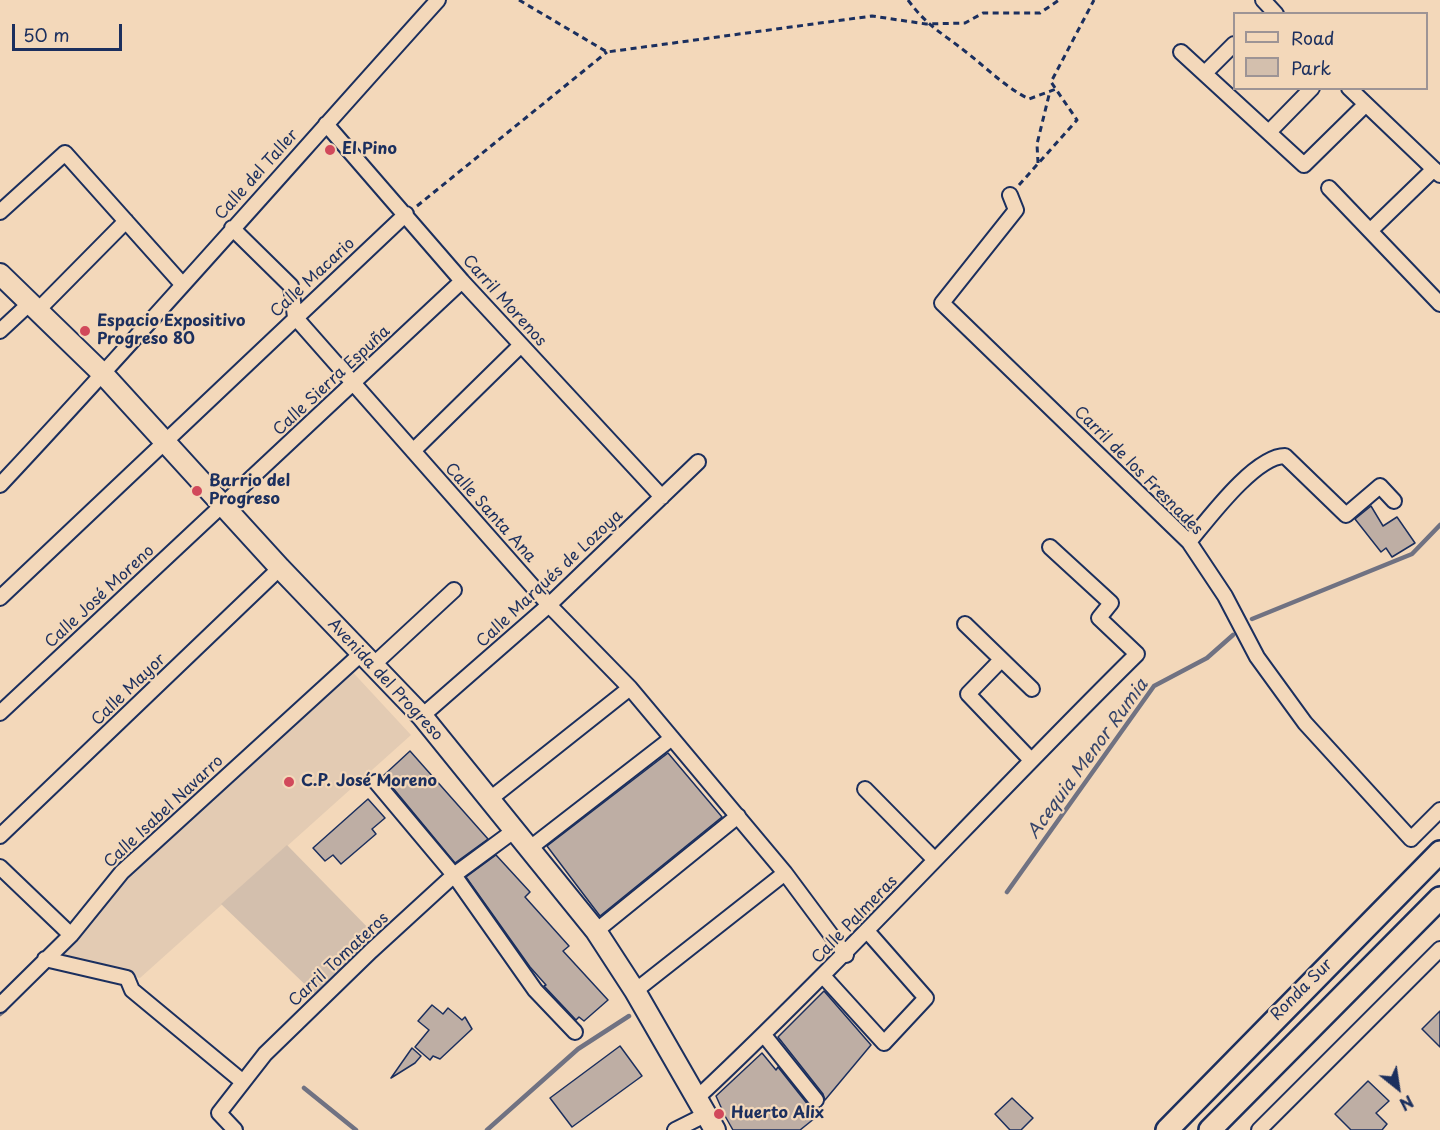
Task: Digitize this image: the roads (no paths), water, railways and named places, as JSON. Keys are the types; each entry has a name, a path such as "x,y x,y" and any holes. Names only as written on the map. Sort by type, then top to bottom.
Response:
{"main road":[{"name":"Avenida del Progreso","path":"0,274 104,375 280,568 422,716 596,931 635,991 707,1114"},
{"name":"Ronda Sur","path":"1167,1130 1440,852"},
{"name":"Ronda Sur","path":"1210,1130 1440,898"}],"street":[{"name":"Calle del Taller","path":"0,485 104,375 232,228 437,0"},
{"path":"1204,73 1233,45"},
{"path":"1181,52 1305,165 1365,105"},
{"path":"1269,132 1310,90"},
{"path":"1351,90 1437,172 1372,229"},
{"name":"Carril Morenos","path":"326,124 462,281 662,497"},
{"path":"0,213 65,153 183,284"},
{"path":"1329,188 1372,229 1440,304"},
{"name":"Carril de los Fresnades","path":"1010,195 1016,210 942,303 1189,542 1225,596 1257,657 1305,723 1411,839 1440,810"},
{"name":"Calle Macario","path":"0,598 406,214"},
{"path":"0,331 33,308 126,221"},
{"path":"232,228 291,286 295,317"},
{"name":"Calle Sierra Espuña","path":"223,505 351,380 462,281"},
{"name":"Calle Santa Ana","path":"295,317 549,605 630,688 785,873 846,955"},
{"path":"413,451 521,345"},
{"path":"1189,542 1259,466 1274,456 1285,456 1346,515 1380,486 1394,501"},
{"name":"Calle Marqués de Lozoya","path":"422,716 549,605 698,462"},
{"name":"Calle José Moreno","path":"0,713 223,505"},
{"name":"Calle Palmeras","path":"675,1130 707,1114 764,1035 846,955 1030,759 1137,654 1099,618 1111,603 1050,548"},
{"name":"Calle Mayor","path":"0,836 280,568"},
{"name":"Calle Isabel Navarro","path":"0,1005 71,935 122,872 367,659 454,590"},
{"path":"965,624 1032,689"},
{"path":"1001,660 968,694 1030,759"},
{"path":"490,799 630,688"},
{"path":"530,848 672,738"},
{"path":"376,782 454,875 536,990 575,1032"},
{"path":"865,789 935,860"},
{"path":"596,931 738,816"},
{"name":"Carril Tomateros","path":"235,1130 219,1113 265,1054 454,875 515,830"},
{"path":"0,867 71,935"},
{"path":"635,991 785,873"},
{"path":"824,976 884,1043 926,998 868,932"},
{"path":"1259,1130 1440,949"},
{"path":"45,959 127,978 132,990 243,1082"},
{"path":"764,1035 816,1100"}],"waterway":[{"name":"Acequia Menor Rumia","path":"1252,619 1412,554 1440,525"},
{"name":"Acequia Menor Rumia","path":"1007,892 1154,686 1207,658 1233,635"},
{"name":"Acequia Menor Rumia","path":"0,1014 5,1010"},
{"name":"Acequia Menor Rumia","path":"487,1130 578,1049 629,1016"},
{"name":"Acequia Menor Rumia","path":"304,1088 356,1130"}],"place":[{"name":"El Pino","path":"330,150"},
{"name":"Espacio Expositivo Progreso 80","path":"85,331"},
{"name":"Barrio del Progreso","path":"197,491"},
{"name":"C.P. José Moreno","path":"289,782"},
{"name":"Huerto Alix","path":"719,1114"}]}
